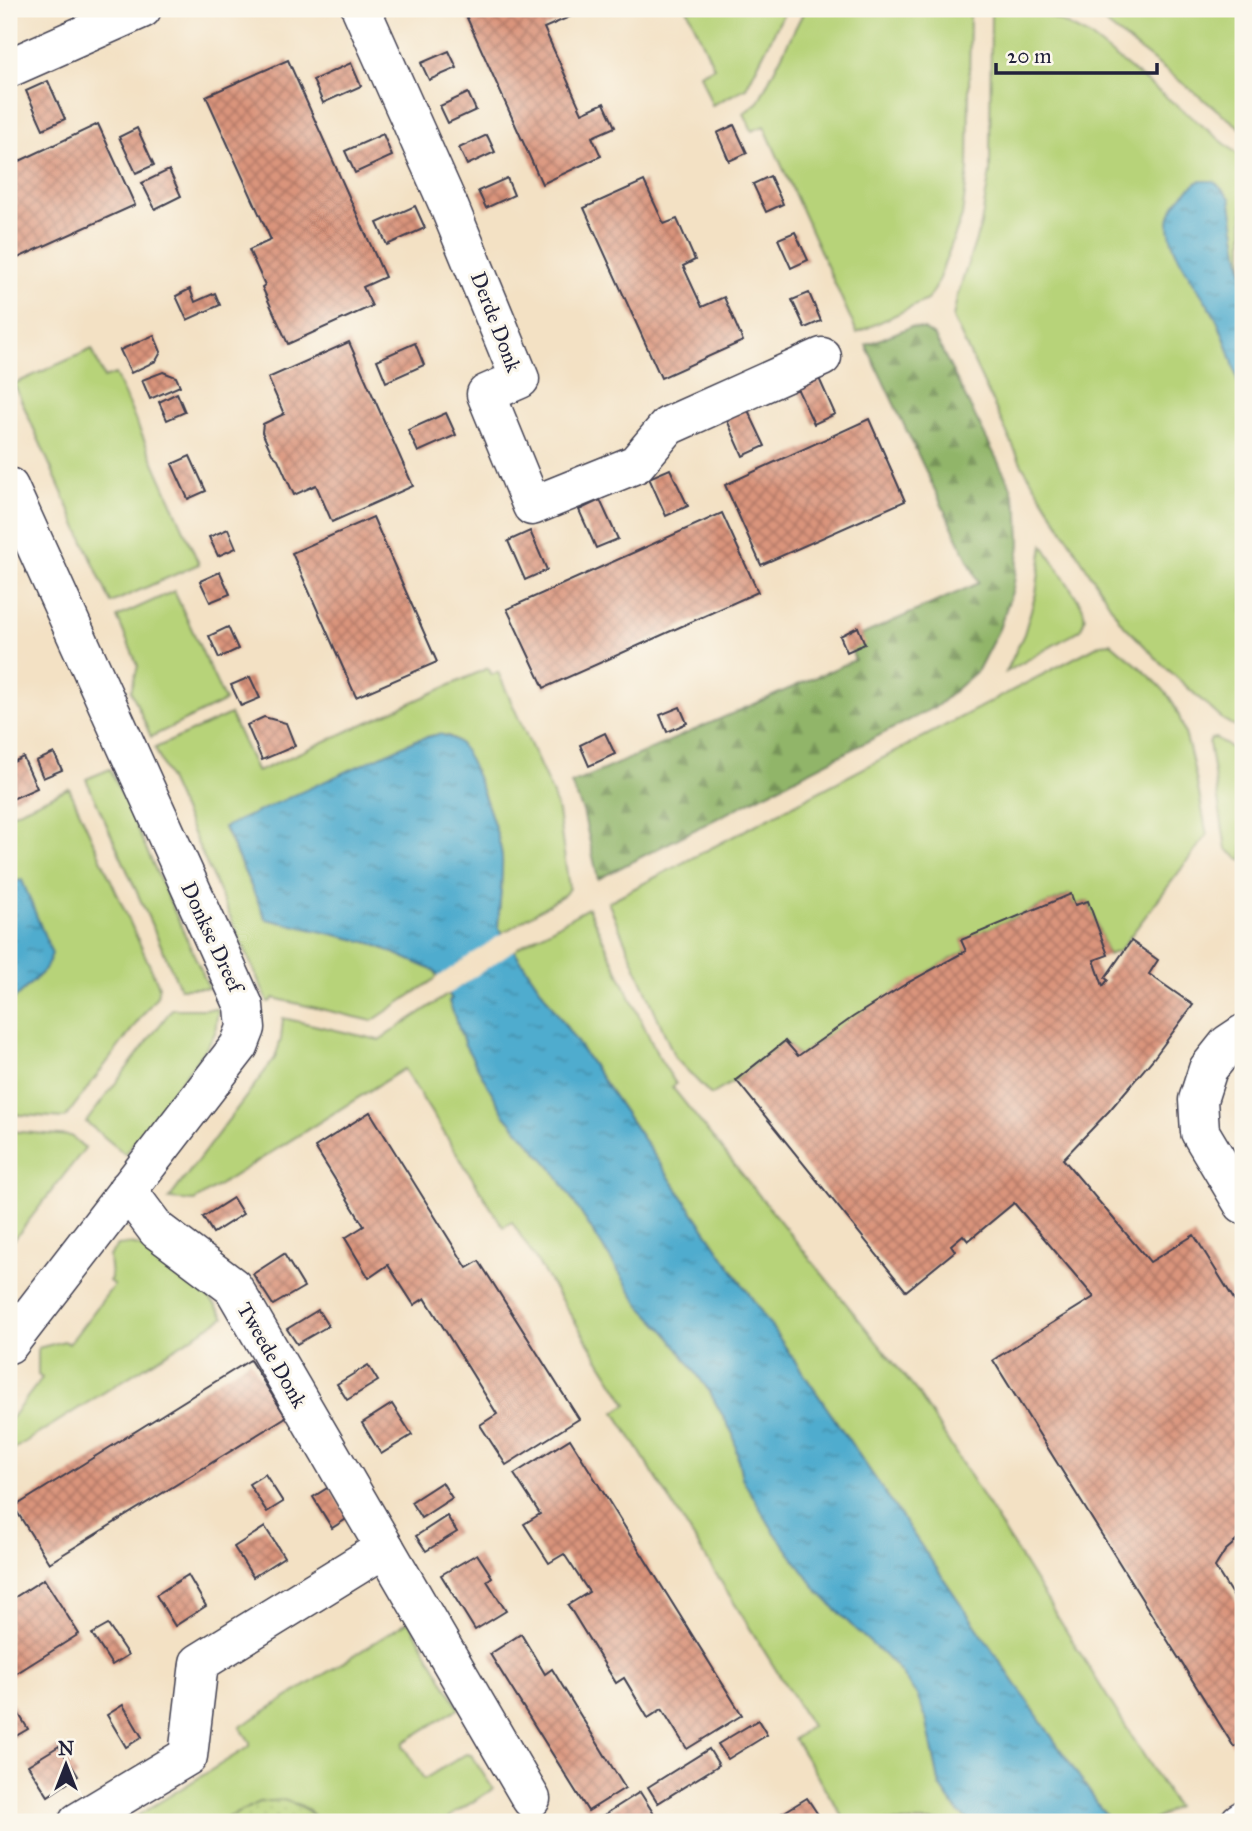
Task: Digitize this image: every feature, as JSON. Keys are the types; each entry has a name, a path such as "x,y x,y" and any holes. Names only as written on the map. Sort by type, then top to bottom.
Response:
{"street":[{"path":"9,68 142,9"},
{"name":"Derde Donk","path":"361,9 448,204 520,379 486,394 532,506 636,464 668,426 822,357"},
{"name":"Donkse Dreef","path":"9,489 244,1006 246,1028 239,1046 9,1344"},
{"path":"1243,1034 1228,1044 1209,1069 1198,1100 1200,1132 1243,1204"},
{"name":"Tweede Donk","path":"127,1190 157,1230 233,1287 531,1799"},
{"path":"78,1822 188,1756 199,1663 385,1548"}],"green space":[{"path":"687,9 786,9 746,88 712,105 700,74 714,67"},
{"path":"805,9 970,9 968,170 962,216 935,289 927,300 857,333 764,126 752,131 744,113 758,102"},
{"path":"991,9 1036,9 1089,36 1243,158 1243,276 1230,198 1173,245 1217,320 1234,363 1243,402 1243,731 1222,719 1120,621 1022,465 953,318 957,297 981,224 990,172"},
{"path":"1079,9 1241,9 1243,130 1101,20"},
{"path":"910,327 924,329 935,337 1011,487 1019,515 1020,545 1013,589 999,629 978,670 937,706 598,879 583,811 571,784 855,660 848,641 979,583 866,345"},
{"path":"92,349 104,378 115,374 199,564 111,603 14,384"},
{"path":"1043,545 1082,606 1084,621 1080,630 1006,672 1024,634 1036,593"},
{"path":"174,591 225,701 151,737 131,691 138,666 117,617"},
{"path":"1111,643 1154,680 1174,706 1187,741 1207,835 1119,951 1108,955 1088,901 1075,905 1070,894 962,940 966,951 880,1001 798,1056 785,1041 736,1080 711,1095 675,1058 608,902 1101,644"},
{"path":"488,668 492,675 498,672 553,795 569,888 565,894 503,933 498,927 502,856 490,812 468,757 460,745 448,736 430,736 416,740 224,828 266,919 371,943 435,971 438,977 372,1021 273,998 268,1002 155,748 230,714 257,772"},
{"path":"1216,738 1243,756 1243,861 1226,849 1209,743"},
{"path":"110,769 209,988 180,988 86,779"},
{"path":"69,788 159,986 157,996 65,1118 9,1114 9,1004 45,970 22,881 9,882 9,815"},
{"path":"588,908 658,1056 676,1084 672,1087 918,1393 1176,1807 1150,1822 1110,1822 514,950"},
{"path":"449,994 453,1000 449,1002 465,1045 504,1114 552,1168 640,1305 667,1333 709,1391 733,1434 742,1478 773,1530 818,1591 894,1664 917,1695 926,1718 940,1786 958,1812 971,1822 846,1822 794,1739 811,1726 615,1412 627,1404 512,1222 503,1227 404,1069 194,1201 169,1199 275,1058 281,1039 283,1018 379,1040"},
{"path":"172,1009 218,1009 215,1033 125,1154 86,1122"},
{"path":"9,1131 71,1136 85,1148 9,1246"},
{"path":"118,1245 139,1246 186,1277 206,1295 224,1317 9,1452 9,1421 42,1378 38,1375 38,1348 64,1341 69,1344 114,1285 109,1281 109,1256"},
{"path":"409,1621 459,1708 404,1742 403,1746 424,1779 466,1754 471,1755 493,1789 449,1817 451,1822 319,1822 309,1810 298,1804 260,1802 219,1822 141,1822 137,1816 250,1746 240,1727"},
{"path":"283,1800 303,1808 319,1822 219,1822 260,1802"}],"water":[{"path":"1199,181 1214,181 1230,198 1243,276 1243,402 1229,350 1217,320 1180,261 1170,236 1170,217 1175,205"},
{"path":"439,734 456,740 464,750 478,779 496,832 502,857 498,927 1110,1822 971,1822 958,1812 940,1786 926,1718 917,1695 894,1664 818,1591 773,1530 742,1478 733,1434 709,1391 667,1333 640,1305 552,1168 504,1114 465,1045 449,1001 452,999 435,971 371,943 266,919 224,827 416,740"},
{"path":"22,880 52,954 45,970 9,1004 9,882"}],"pier":[{"path":"506,931 517,948 446,996 435,979"}],"building":[{"path":"463,9 571,9 574,15 544,28 582,113 604,103 615,127 592,137 601,156 542,184"},
{"path":"449,51 457,68 429,80 421,63"},
{"path":"288,60 385,277 363,287 372,306 288,344 262,287 265,285 249,250 271,240 206,96"},
{"path":"351,63 361,86 323,103 313,80"},
{"path":"48,81 65,119 43,129 26,91"},
{"path":"468,93 476,110 448,123 440,106"},
{"path":"98,124 135,205 9,262 9,166"},
{"path":"734,125 747,153 729,161 717,133"},
{"path":"137,128 154,165 136,173 119,137"},
{"path":"383,134 392,156 355,173 345,151"},
{"path":"487,135 495,152 467,165 459,148"},
{"path":"169,170 181,196 155,209 142,183"},
{"path":"770,176 783,204 766,212 753,184"},
{"path":"507,178 514,195 486,208 478,191"},
{"path":"644,181 664,224 677,219 695,260 683,266 702,307 724,297 743,341 661,378 584,208"},
{"path":"415,206 425,228 387,245 377,223"},
{"path":"795,232 808,260 791,268 778,239"},
{"path":"190,289 195,302 215,293 220,305 187,320 176,296"},
{"path":"809,293 821,321 805,328 792,300"},
{"path":"154,335 161,352 156,361 131,373 120,350"},
{"path":"349,342 413,486 332,522 316,485 294,495 262,432 263,424 284,414 268,378"},
{"path":"415,343 424,365 386,382 377,360"},
{"path":"163,372 176,377 180,386 150,399 142,380"},
{"path":"818,376 835,414 814,424 796,386"},
{"path":"177,393 185,412 167,420 159,402"},
{"path":"747,408 765,446 743,456 726,418"},
{"path":"446,413 456,435 418,452 408,430"},
{"path":"869,419 905,501 761,565 725,485"},
{"path":"190,456 206,491 188,499 172,464"},
{"path":"670,469 688,506 666,516 649,478"},
{"path":"600,500 618,539 596,548 579,510"},
{"path":"722,513 758,592 544,688 507,609"},
{"path":"373,517 437,662 356,697 292,553"},
{"path":"228,529 236,548 218,556 209,537"},
{"path":"530,531 547,570 525,580 508,541"},
{"path":"220,572 230,594 210,602 200,581"},
{"path":"228,627 238,649 219,658 209,636"},
{"path":"858,627 865,644 847,652 840,636"},
{"path":"250,677 260,698 241,706 231,685"},
{"path":"680,707 687,723 667,732 660,715"},
{"path":"264,717 286,723 295,746 262,760 247,725"},
{"path":"605,733 615,754 589,766 580,745"},
{"path":"54,753 62,770 43,778 36,761"},
{"path":"23,757 37,788 10,800 9,764"},
{"path":"1071,894 1075,905 1088,901 1108,955 1094,960 1103,986 1108,980 1105,978 1131,941 1158,960 1149,974 1193,1005 1153,1059 1063,1159 1150,1262 1194,1235 1243,1314 1243,1535 1225,1551 1215,1567 1243,1612 1243,1741 1234,1747 993,1360 1094,1297 1014,1203 968,1241 963,1235 951,1245 955,1251 906,1291 736,1080 785,1041 798,1056 909,982 966,951 961,940"},
{"path":"370,1112 467,1268 479,1261 579,1419 506,1465 480,1425 497,1414 425,1298 414,1305 388,1265 369,1278 345,1238 364,1226 315,1147"},
{"path":"233,1198 243,1214 213,1233 203,1217"},
{"path":"284,1254 304,1287 273,1305 253,1274"},
{"path":"318,1310 328,1326 297,1344 287,1329"},
{"path":"250,1360 286,1417 49,1563 14,1507"},
{"path":"368,1365 378,1381 347,1400 337,1384"},
{"path":"392,1404 412,1435 381,1454 362,1423"},
{"path":"570,1439 742,1715 687,1749 662,1709 648,1718 624,1678 616,1683 568,1605 589,1592 564,1554 549,1563 524,1524 540,1514 514,1474"},
{"path":"265,1474 283,1502 267,1512 249,1484"},
{"path":"442,1482 452,1498 421,1518 411,1502"},
{"path":"329,1487 348,1518 332,1528 313,1497"},
{"path":"447,1516 457,1532 426,1551 416,1536"},
{"path":"265,1527 284,1557 253,1577 234,1547"},
{"path":"477,1554 492,1577 487,1581 506,1611 475,1630 441,1575"},
{"path":"188,1575 206,1606 175,1626 156,1595"},
{"path":"44,1579 79,1634 9,1678 9,1601"},
{"path":"108,1625 128,1655 112,1665 92,1634"},
{"path":"521,1634 545,1674 552,1669 625,1788 588,1811 490,1654"},
{"path":"9,1698 28,1729 9,1740"},
{"path":"123,1705 142,1737 126,1747 107,1715"},
{"path":"758,1720 767,1735 728,1759 718,1744"},
{"path":"59,1746 78,1776 48,1796 28,1765"},
{"path":"709,1749 719,1765 658,1803 648,1787"},
{"path":"640,1792 659,1822 591,1822 604,1815"},
{"path":"807,1798 823,1822 768,1822"}]}
